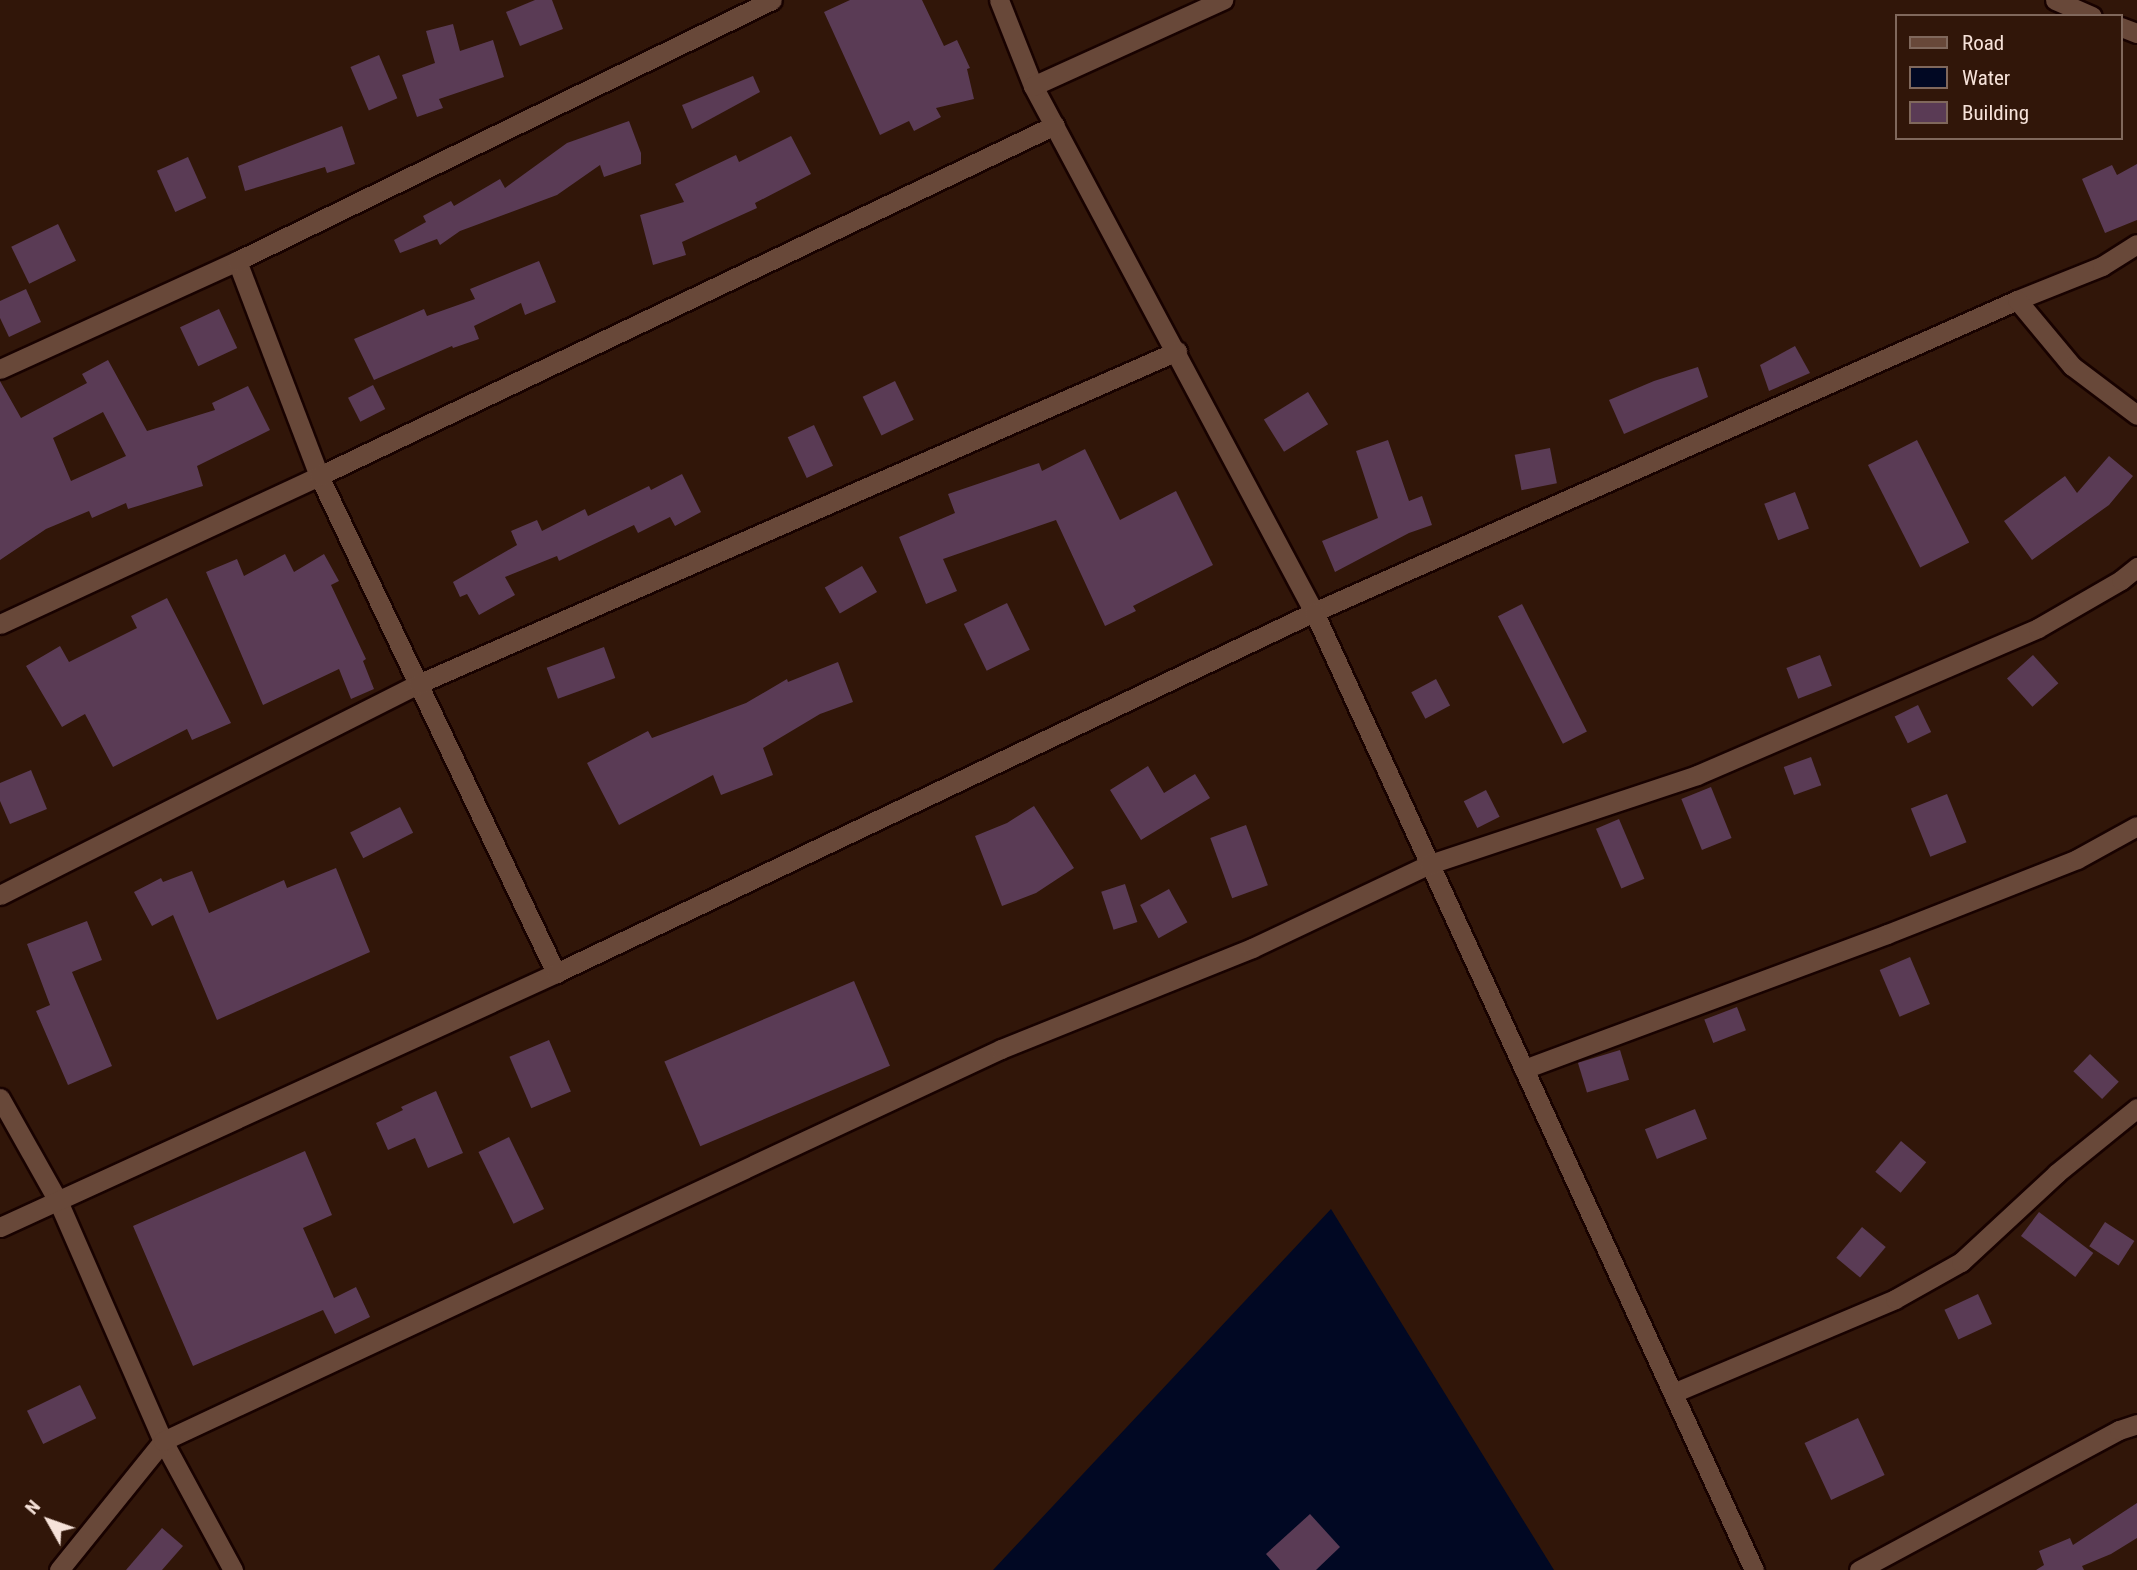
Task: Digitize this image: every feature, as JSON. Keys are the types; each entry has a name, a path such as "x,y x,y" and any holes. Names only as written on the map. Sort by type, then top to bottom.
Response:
{"street":[{"path":"0,369 237,261 772,0"},
{"path":"999,0 1033,86 1177,351 1314,612 1754,1570"},
{"path":"1033,86 1223,0"},
{"path":"2055,0 2087,14"},
{"path":"0,624 319,476 1055,125"},
{"path":"0,1227 556,973 1314,612 2017,300 2102,266 2137,244"},
{"path":"237,261 319,476 556,973"},
{"path":"2017,300 2072,366 2137,415"},
{"path":"0,895 418,684 1177,351"},
{"path":"59,1570 163,1441 1001,1049 1252,948 1430,864 1697,775 2038,628 2121,580 2137,567"},
{"path":"1524,1069 1887,934 2077,859 2137,826"},
{"path":"0,1098 58,1201 163,1441 233,1570"},
{"path":"1673,1393 1895,1299 1961,1262 2057,1173 2137,1108"},
{"path":"1858,1570 2119,1430 2137,1424"}],"water":[{"path":"1331,1209 1554,1570 993,1570"}],"building":[{"path":"535,0 552,0 563,29 520,46 506,12"},
{"path":"850,0 922,0 944,46 957,40 970,68 967,69 974,99 936,108 941,117 914,131 909,121 880,135 824,12"},
{"path":"453,24 460,51 493,40 504,77 439,99 443,108 417,117 402,75 435,63 426,31"},
{"path":"379,55 397,98 369,110 350,67"},
{"path":"753,76 760,92 692,129 682,105"},
{"path":"629,121 641,153 641,164 604,177 600,165 557,195 460,231 440,245 437,239 400,253 394,240 426,222 423,216 451,201 454,206 500,179 505,188 567,143"},
{"path":"342,126 355,164 327,173 325,167 245,191 238,166"},
{"path":"791,136 811,174 755,203 757,208 682,242 686,255 653,265 640,215 684,202 675,184 736,155 739,162"},
{"path":"188,157 206,198 175,212 157,171"},
{"path":"2137,164 2137,220 2105,233 2082,179 2112,165 2117,175"},
{"path":"58,224 76,261 29,284 11,247"},
{"path":"539,261 556,302 525,315 521,303 474,326 479,339 453,348 452,346 374,380 354,339 424,309 427,316 475,299 470,289"},
{"path":"26,289 41,322 9,337 0,318 0,301"},
{"path":"219,309 237,348 198,366 180,327"},
{"path":"1795,346 1810,373 1769,391 1760,365"},
{"path":"108,360 147,431 215,410 212,403 248,386 270,430 197,466 203,486 128,509 126,503 92,518 89,511 46,529 0,560 0,381 21,418 87,383 82,374","holes":["103,412 126,456 71,481 53,438"]},
{"path":"1698,367 1708,397 1624,434 1609,400 1654,381"},
{"path":"895,381 914,420 881,435 863,397"},
{"path":"373,385 385,409 360,422 348,398"},
{"path":"1308,392 1328,424 1284,452 1264,420"},
{"path":"814,425 833,466 807,478 788,437"},
{"path":"1388,440 1409,501 1422,496 1432,525 1409,533 1335,572 1322,541 1378,518 1356,451"},
{"path":"1917,440 1969,542 1920,567 1868,465"},
{"path":"1550,448 1557,483 1522,490 1515,455"},
{"path":"1085,449 1120,520 1176,491 1213,565 1133,606 1136,611 1105,626 1056,520 943,559 957,591 926,604 899,537 955,513 948,494 1039,463 1042,471"},
{"path":"2109,456 2133,476 2109,505 2032,560 2004,521 2065,476 2077,493"},
{"path":"682,474 701,512 675,526 670,517 638,533 634,525 559,561 557,556 505,577 515,595 479,615 467,594 460,597 453,582 517,545 511,531 537,520 542,531 585,509 588,516 649,486 651,490"},
{"path":"1795,492 1809,528 1778,540 1764,504"},
{"path":"285,554 294,572 324,554 339,581 331,585 366,659 363,661 374,689 351,699 339,669 263,705 206,572 237,559 244,576"},
{"path":"862,566 877,592 840,613 825,588"},
{"path":"167,598 231,723 192,740 187,729 113,767 85,714 62,727 26,666 60,646 69,662 137,628 131,616"},
{"path":"1007,603 1030,650 987,671 964,624"},
{"path":"1522,604 1587,731 1563,744 1498,616"},
{"path":"604,647 615,678 558,699 547,668"},
{"path":"1820,655 1832,686 1798,699 1786,668"},
{"path":"2033,655 2058,683 2032,707 2007,678"},
{"path":"838,662 853,702 820,714 763,748 773,775 721,795 713,775 619,825 587,763 648,731 652,738 746,703 787,679 788,682"},
{"path":"1436,679 1450,705 1425,719 1411,692"},
{"path":"1918,705 1931,732 1908,743 1895,716"},
{"path":"1811,757 1821,785 1794,795 1784,767"},
{"path":"1148,766 1164,793 1195,774 1210,798 1141,840 1110,790"},
{"path":"31,770 47,809 10,824 0,801 0,783"},
{"path":"1711,787 1732,838 1702,850 1681,799"},
{"path":"1486,790 1500,817 1477,828 1464,801"},
{"path":"1947,794 1966,842 1930,857 1911,809"},
{"path":"1034,806 1074,868 1036,893 1002,906 975,836 1007,823"},
{"path":"400,807 413,833 363,858 350,832"},
{"path":"1619,819 1644,879 1621,889 1596,829"},
{"path":"1246,825 1268,885 1232,898 1210,838"},
{"path":"336,868 370,952 217,1020 173,915 152,926 134,892 161,878 163,882 192,871 209,913 284,880 287,888"},
{"path":"1125,884 1137,922 1114,930 1101,892"},
{"path":"1169,889 1187,922 1159,938 1140,905"},
{"path":"87,921 102,960 72,972 112,1066 68,1085 36,1011 50,1005 27,944"},
{"path":"1910,957 1930,1004 1900,1017 1880,970"},
{"path":"854,981 890,1066 700,1146 664,1061"},
{"path":"1737,1007 1746,1030 1713,1043 1704,1020"},
{"path":"549,1040 571,1092 531,1108 509,1057"},
{"path":"1620,1050 1629,1080 1587,1093 1578,1063"},
{"path":"2090,1054 2119,1082 2102,1099 2073,1071"},
{"path":"436,1091 463,1153 428,1168 415,1138 388,1150 376,1123 403,1110 401,1107"},
{"path":"1695,1109 1707,1139 1657,1159 1645,1129"},
{"path":"509,1137 544,1209 514,1224 478,1152"},
{"path":"1901,1141 1926,1162 1901,1193 1875,1172"},
{"path":"305,1151 332,1215 303,1228 334,1298 356,1287 370,1317 335,1334 323,1310 193,1366 133,1226"},
{"path":"2039,1212 2093,1253 2075,1277 2021,1236"},
{"path":"2105,1222 2134,1241 2119,1265 2089,1246"},
{"path":"1862,1227 1886,1247 1860,1278 1836,1258"},
{"path":"1978,1294 1992,1324 1958,1340 1944,1310"},
{"path":"80,1385 96,1418 43,1444 27,1411"},
{"path":"1858,1418 1885,1475 1831,1500 1805,1443"},
{"path":"2137,1503 2137,1538 2111,1554 2082,1566 2084,1570 2036,1570 2044,1565 2039,1551 2070,1538 2073,1545"},
{"path":"1310,1514 1340,1547 1316,1570 1280,1570 1266,1554"},
{"path":"162,1528 183,1546 162,1570 126,1570"}]}
